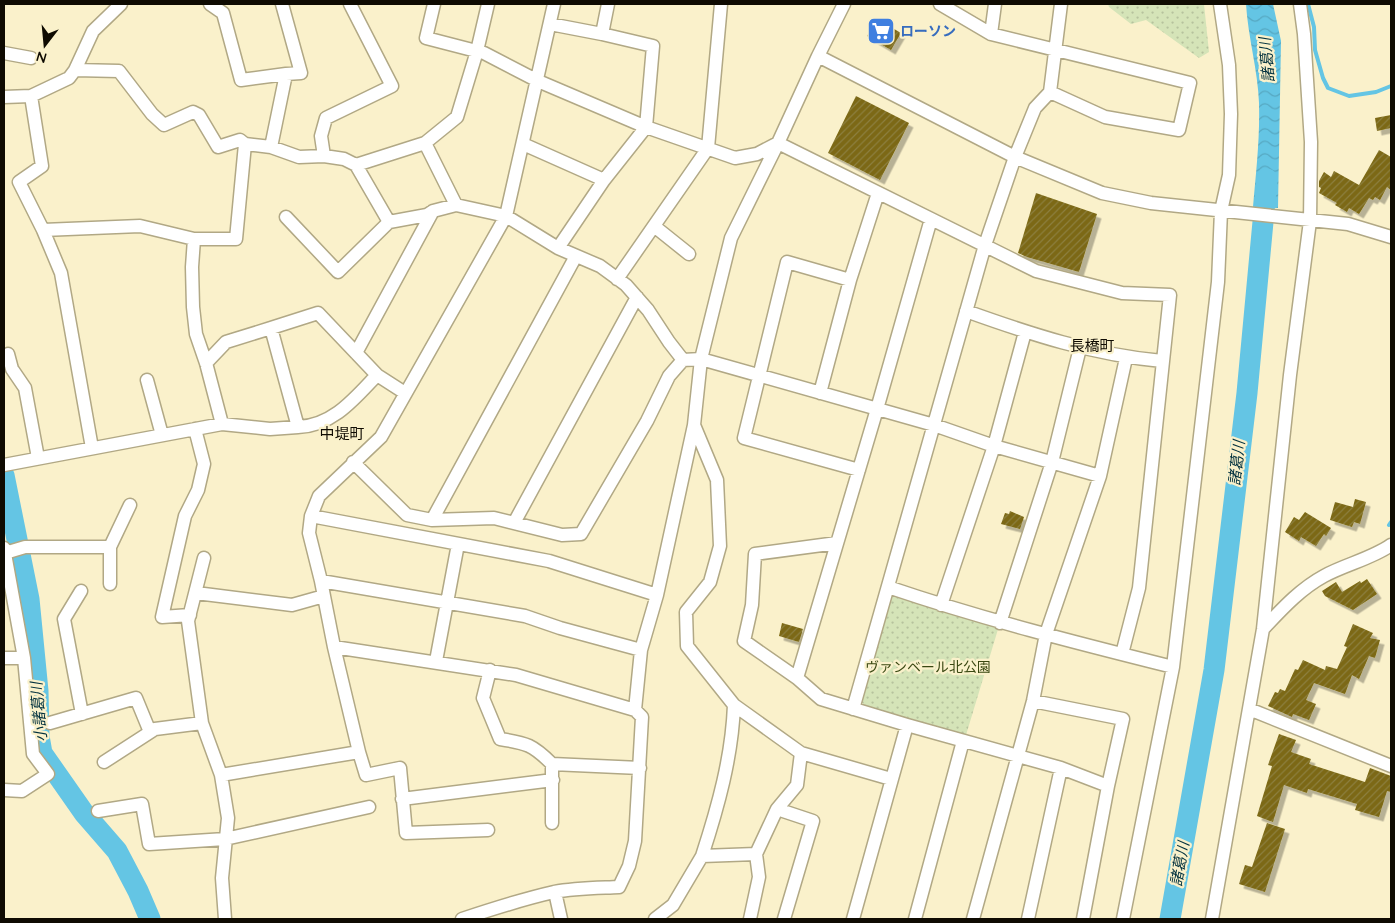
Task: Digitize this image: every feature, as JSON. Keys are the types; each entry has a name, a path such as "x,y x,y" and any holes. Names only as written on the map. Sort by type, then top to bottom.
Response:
{"street":[{"path":"4,97 31,96 69,78 75,70 93,31 121,4"},
{"path":"210,4 223,14 241,80 301,73 282,4"},
{"path":"324,156 321,136 326,118 392,86 350,4"},
{"path":"434,4 426,38 477,52 538,81 646,127 735,158 757,154 778,143"},
{"path":"356,165 424,143 457,116 477,52 488,4"},
{"path":"488,830 406,833 400,768 366,774 334,647 322,581 309,533 311,516 319,496 381,437 506,216 554,4"},
{"path":"602,34 608,4"},
{"path":"618,279 708,148 721,4"},
{"path":"635,710 641,650 657,595 694,425 701,359 732,238 844,4"},
{"path":"940,4 991,34 1190,83 1179,130 1105,117 1050,92"},
{"path":"991,34 995,4"},
{"path":"853,709 985,245 1015,157 1035,108 1050,92 1061,4"},
{"path":"1123,919 1173,667 1226,212 1231,114 1229,65 1220,4"},
{"path":"1212,919 1263,628 1290,375 1311,142 1304,34 1300,4"},
{"path":"550,24 653,46 646,127 604,180 558,248"},
{"path":"4,52 32,58"},
{"path":"818,56 1015,157 1102,193 1151,203 1348,224 1391,237"},
{"path":"75,70 119,71 152,114 164,124 193,112 199,115 218,147 240,140 246,144 271,147 299,157 324,156 344,159 356,165 388,222"},
{"path":"271,147 286,74"},
{"path":"31,96 42,166 19,182 43,230 61,273 92,448"},
{"path":"424,143 456,205"},
{"path":"778,143 1036,271 1122,293 1170,295 1139,588 1122,654"},
{"path":"43,230 140,226 194,239 236,239 246,144"},
{"path":"523,144 604,180"},
{"path":"820,393 850,280 878,193"},
{"path":"286,217 338,272 388,222 427,215 433,211 456,205 506,216 558,248 600,266 618,279 648,310 683,360"},
{"path":"356,352 433,211"},
{"path":"797,678 877,409 930,219"},
{"path":"654,226 689,254"},
{"path":"194,239 192,267 196,334 206,363 222,424"},
{"path":"432,520 576,256"},
{"path":"850,280 787,262 744,438 859,470"},
{"path":"514,523 637,297"},
{"path":"966,311 1025,332 1080,348 1126,358 1162,361"},
{"path":"206,363 226,342 318,313 377,375 405,393"},
{"path":"271,328 298,427"},
{"path":"941,605 994,446 1025,332"},
{"path":"1000,623 1052,462 1080,348"},
{"path":"8,354 12,369 25,388 38,458"},
{"path":"973,919 1034,701 1046,634 1100,476 1126,358"},
{"path":"353,462 407,515 432,520 494,518 562,535 581,534 647,421 669,376 683,360 701,359 934,425 994,446 1100,476"},
{"path":"6,464 222,424 270,429 310,426 343,411 377,375"},
{"path":"147,380 162,436"},
{"path":"694,425 717,480 720,546 710,582 686,612 687,646 734,705 801,753 891,779"},
{"path":"190,615 162,617 184,516 198,490 204,464 195,429"},
{"path":"110,584 110,547 130,505"},
{"path":"311,516 549,561 657,595"},
{"path":"837,543 755,554 752,605 744,641 797,678 822,699 1061,768 1108,786"},
{"path":"436,661 458,544"},
{"path":"1263,628 1284,606 1304,589 1324,576 1391,545"},
{"path":"4,790 22,791 48,774 33,754 24,658 6,551 25,547 110,547"},
{"path":"204,558 188,621 202,723 221,776 228,818 222,878 225,919"},
{"path":"322,581 525,616 560,628 641,650"},
{"path":"888,587 1000,623 1173,667"},
{"path":"81,591 64,619 82,714"},
{"path":"196,593 292,605 324,596"},
{"path":"334,647 436,661 516,675 635,710 642,717 635,841 629,866 619,887 583,888 555,892 504,905 462,919"},
{"path":"4,658 24,658"},
{"path":"490,670 483,698 500,739 520,742 538,749 552,764 552,823"},
{"path":"50,723 136,698 150,732"},
{"path":"1034,701 1123,719 1108,786 1083,919"},
{"path":"656,919 672,905 702,856 724,782 733,733 734,705"},
{"path":"1249,709 1391,766"},
{"path":"104,762 155,729 202,723"},
{"path":"853,919 907,725"},
{"path":"915,919 963,741"},
{"path":"221,776 359,752"},
{"path":"750,919 759,877 756,854 778,808 797,785 801,753"},
{"path":"552,764 640,768"},
{"path":"1028,919 1061,768"},
{"path":"402,799 553,780"},
{"path":"98,811 142,804 148,844 225,839 369,807"},
{"path":"778,808 812,820 784,919"},
{"path":"702,856 756,854"},
{"path":"555,892 561,919"},
{"path":"496,919 504,905"}],"green space":[{"path":"1108,4 1204,4 1209,52 1199,58 1146,20 1131,24 1109,7"},
{"name":"ヴァンベール北公園","path":"894,595 999,626 966,735 866,708 861,701 888,599"}],"water":[{"path":"1246,4 1273,4 1281,41 1278,208 1253,207 1259,103"}],"building":[{"path":"877,19 901,33 891,50 867,36"},
{"path":"856,96 909,123 880,180 828,153"},
{"path":"1391,115 1391,128 1377,131 1375,118"},
{"path":"1379,150 1391,157 1391,190 1387,187 1380,200 1375,197 1373,200 1369,198 1359,214 1349,208 1347,212 1335,205 1337,203 1319,193 1321,188 1319,187 1319,181 1324,172 1331,177 1334,171 1359,185"},
{"path":"1036,193 1097,214 1079,272 1018,253"},
{"path":"1355,499 1366,502 1360,524 1354,522 1352,527 1330,520 1335,502 1353,507"},
{"path":"1010,511 1024,517 1020,529 1001,524 1005,513 1009,514"},
{"path":"1305,512 1331,528 1326,536 1324,534 1316,546 1301,537 1299,541 1285,532 1294,517 1299,520"},
{"path":"1367,579 1377,594 1353,610 1325,596 1322,591 1336,582 1342,592"},
{"path":"782,623 803,629 799,642 779,636"},
{"path":"1353,624 1373,633 1370,638 1380,640 1375,658 1369,656 1359,679 1352,675 1345,694 1314,683 1306,700 1316,704 1309,720 1293,714 1292,717 1268,706 1275,692 1278,693 1280,689 1285,691 1295,669 1298,670 1303,660 1325,670 1326,666 1337,669 1347,647 1344,646"},
{"path":"1279,734 1296,740 1291,752 1311,759 1309,764 1365,782 1370,768 1391,776 1391,792 1387,791 1379,817 1355,810 1357,804 1308,789 1307,793 1284,785 1273,822 1257,816 1272,766 1268,765"},
{"path":"1267,823 1285,829 1265,892 1239,884 1245,865 1252,867"}],"waterway":[{"path":"1308,4 1314,27 1315,50 1328,88 1349,96 1376,92 1391,86"},
{"name":"諸葛川","path":"1170,919 1214,670 1247,393 1267,179"},
{"name":"小諸葛川","path":"4,475 29,599 38,691 39,736 42,753 84,813 117,851 150,919"}],"place":[{"name":"ローソン","path":"881,31"}],"district":[{"name":"長橋町","path":"1092,346"},
{"name":"中堤町","path":"342,434"}]}
